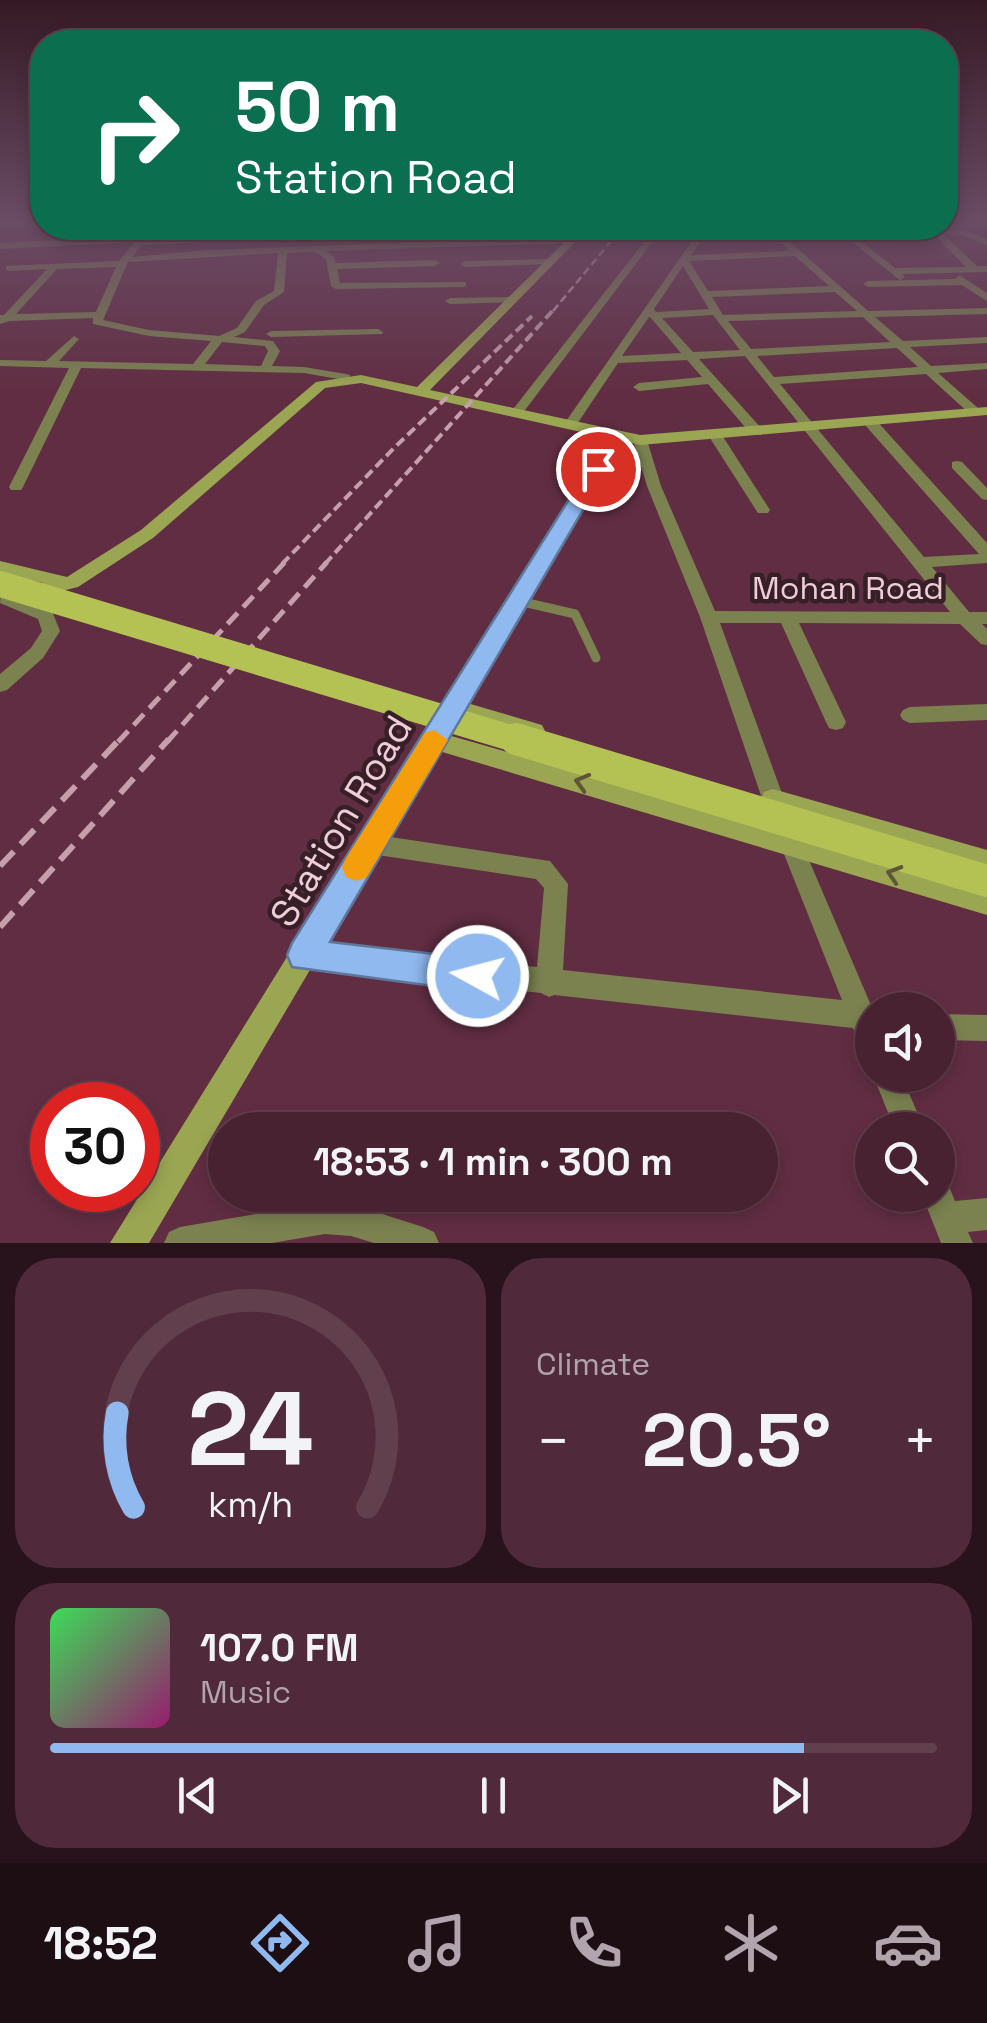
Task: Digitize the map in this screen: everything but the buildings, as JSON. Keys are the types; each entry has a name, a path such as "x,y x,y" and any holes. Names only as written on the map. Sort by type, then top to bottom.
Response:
{"main road":[{"path":"422,390 534,278"},
{"path":"0,597 71,583 147,534 321,385 346,378 422,390 629,438 757,432 982,413"},
{"name":"Station Road","path":"128,1243 518,601 629,438"},
{"path":"0,567 71,583"},
{"path":"0,584 987,880"},
{"path":"454,708 987,862"},
{"path":"435,740 987,902"}],"street":[{"path":"2,321 43,278"},
{"path":"116,278 97,322 102,326 218,340 378,332"},
{"path":"197,367 218,340 241,330 260,303 279,292 281,278"},
{"path":"334,278 336,286 463,284"},
{"path":"436,278 436,284"},
{"path":"518,411 620,278"},
{"path":"570,424 674,278"},
{"path":"696,278 718,315 770,382 964,618 987,639"},
{"path":"825,278 982,413"},
{"path":"901,278 908,283"},
{"path":"961,278 987,298"},
{"path":"868,284 966,282"},
{"path":"705,294 754,287 837,289"},
{"path":"450,301 511,300"},
{"path":"651,312 718,315 987,311"},
{"path":"651,312 757,432"},
{"path":"2,321 100,315"},
{"path":"265,369 274,351 270,338 276,315"},
{"path":"50,362 74,339"},
{"path":"615,360 987,340"},
{"path":"0,363 320,371 346,378"},
{"path":"16,487 76,366"},
{"path":"770,382 987,366"},
{"path":"639,388 708,380"},
{"path":"870,422 987,556"},
{"path":"714,435 763,510"},
{"path":"629,438 654,486 709,616 773,800 857,992"},
{"path":"956,465 987,496"},
{"path":"919,563 987,556"},
{"path":"0,597 46,615 52,632 37,653 0,685"},
{"name":"Mohan Road","path":"709,616 987,618"},
{"path":"786,617 836,722"},
{"path":"910,715 987,712"},
{"path":"371,844 542,868 552,875 556,884 548,984"},
{"path":"304,955 855,1014"},
{"path":"955,1027 987,1028"},
{"path":"947,1219 987,1214"},
{"path":"180,1243 326,1218 351,1220 423,1243"}],"lane":[{"path":"518,601 575,614 596,658"}],"railway":[{"path":"553,311 580,278"},
{"path":"325,564 555,308"},
{"path":"282,564 394,448 532,316"},
{"path":"118,742 285,562"},
{"path":"167,742 327,562"},
{"path":"0,866 120,739"},
{"path":"0,927 169,739"}],"slow traffic":[{"path":"357,867 434,740"}],"route":[{"path":"478,976 304,955 598,469"}]}
